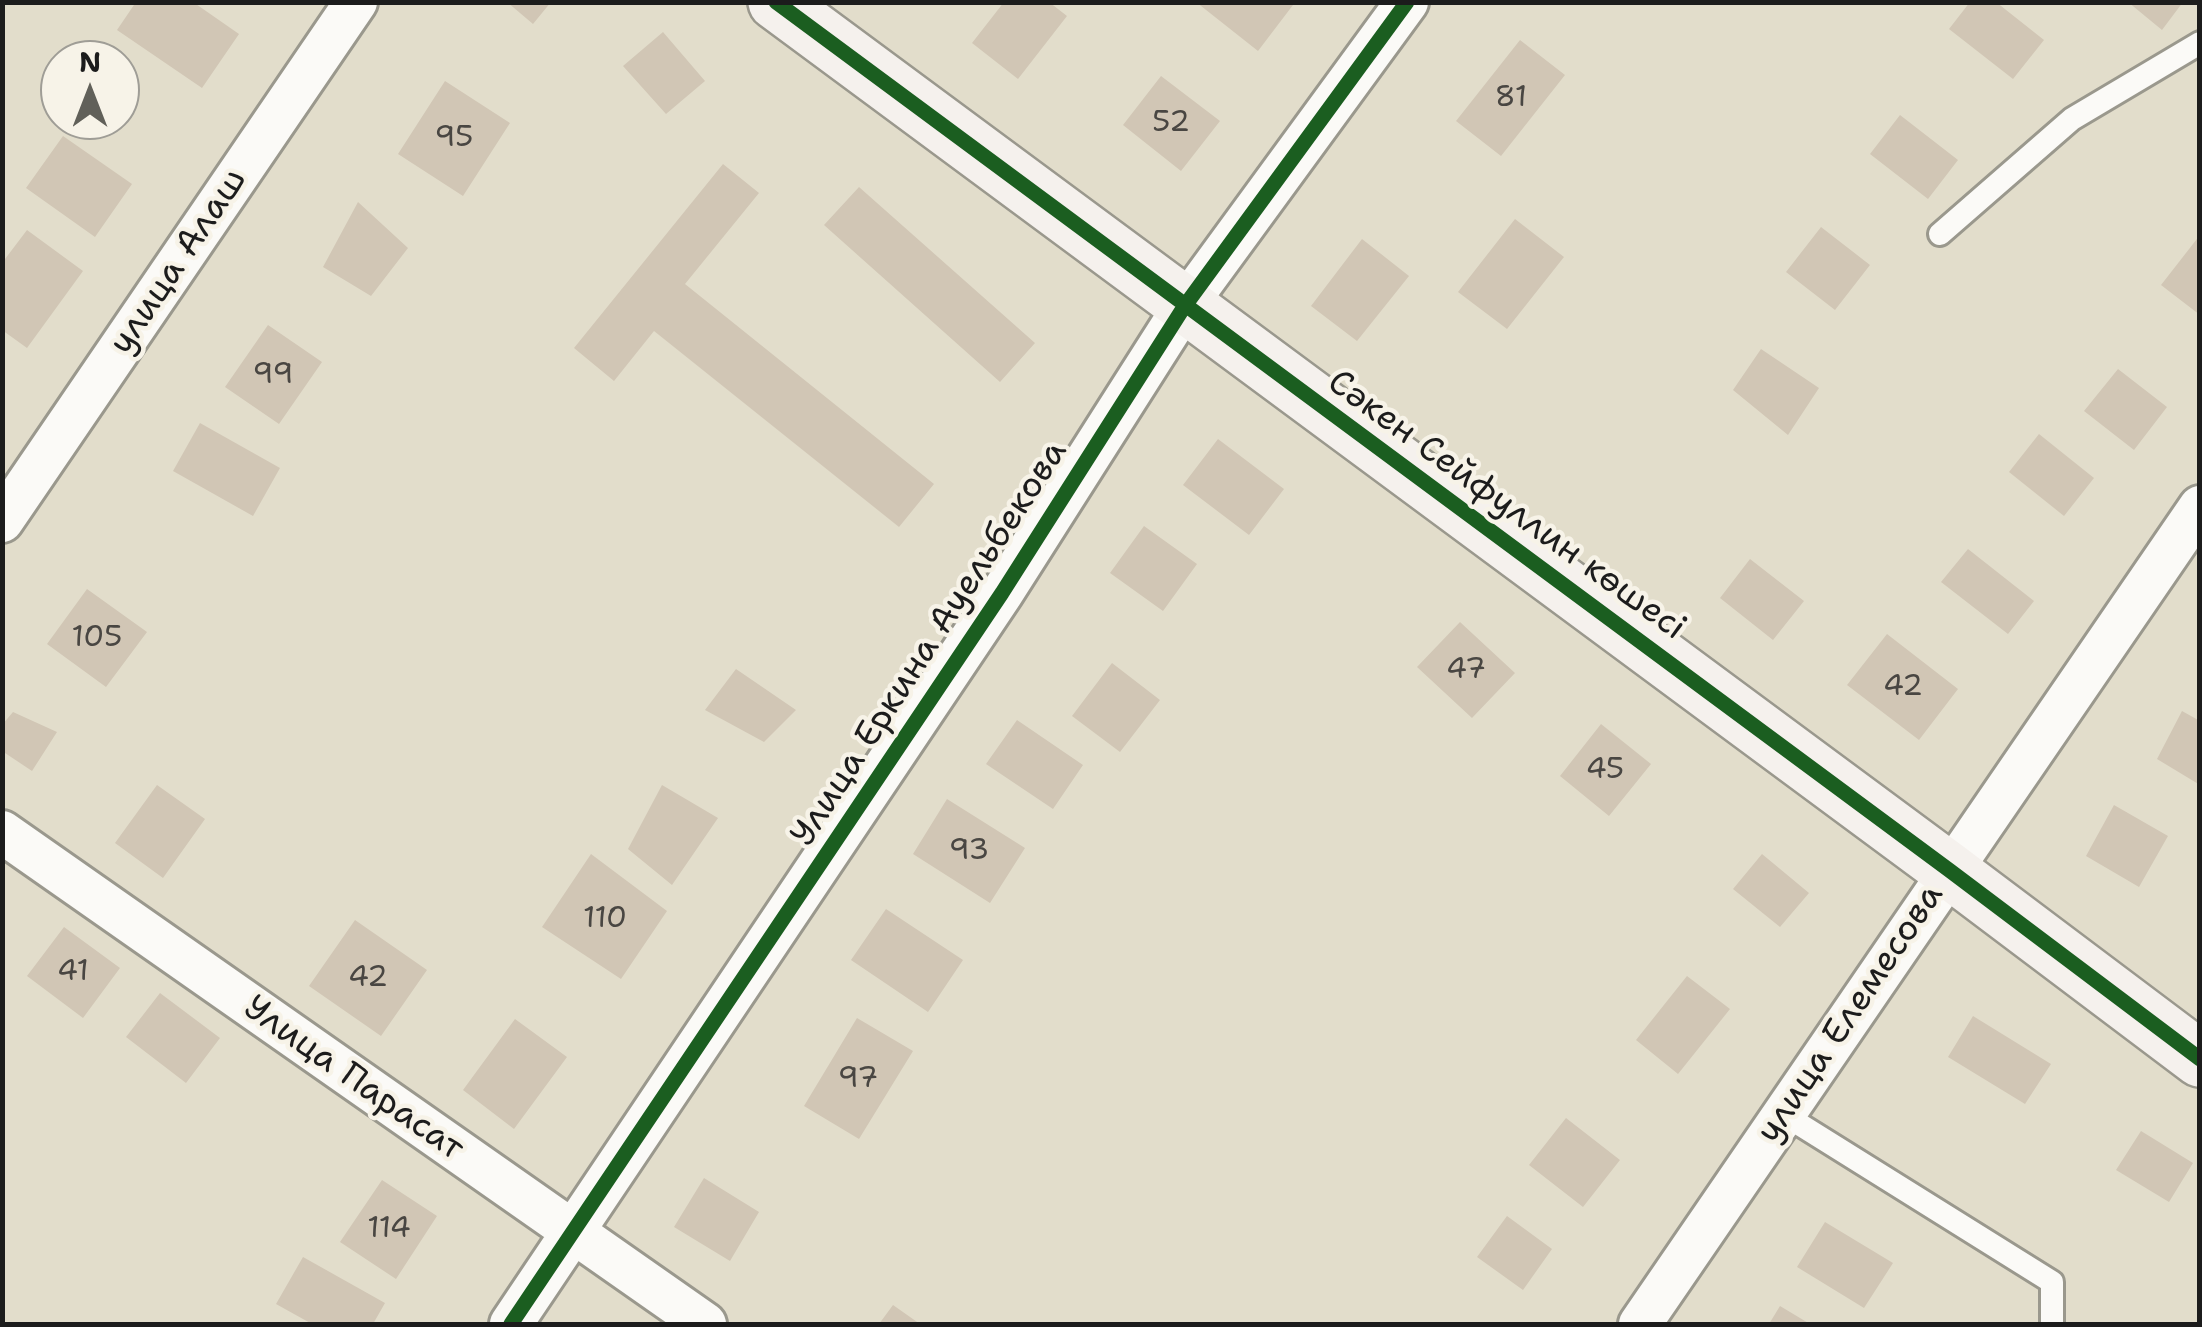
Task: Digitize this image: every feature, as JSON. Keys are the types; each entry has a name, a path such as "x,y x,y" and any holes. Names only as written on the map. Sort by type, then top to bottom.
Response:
{"street":[{"name":"улица Алаш","path":"2,522 356,2"},
{"name":"Сәкен Сейфуллин көшесі","path":"776,2 2200,1059"},
{"name":"Улица Еркина Ауельбекова","path":"511,1324 1002,593 1184,306 1407,2"},
{"name":"улица Елемесова","path":"1640,1324 2200,507"},
{"name":"Улица Парасат","path":"2,832 704,1324"}],"lane":[{"path":"1940,234 2072,120 2200,43"},
{"path":"1783,1114 2052,1282 2052,1324"}],"building":[{"path":"136,2 193,2 239,34 202,88 140,46 140,40 132,40 117,30"},
{"path":"507,2 551,2 533,24"},
{"path":"1004,2 1049,2 1067,16 1018,79 972,43"},
{"path":"1196,2 1290,2 1293,5 1258,51"},
{"path":"1970,2 1996,2 2044,40 2013,79 1949,29"},
{"path":"2128,2 2183,2 2162,30"},
{"path":"663,32 705,81 666,114 623,66"},
{"path":"1520,40 1565,75 1501,156 1456,121"},
{"path":"1161,76 1220,121 1181,171 1123,125"},
{"path":"445,81 510,123 463,196 398,154"},
{"path":"1900,115 1958,160 1928,199 1870,154"},
{"path":"60,140 69,140 132,184 95,237 26,188"},
{"path":"723,164 759,193 685,284 934,484 899,527 654,331 614,381 574,348"},
{"path":"859,187 1035,343 1000,382 824,225"},
{"path":"358,202 408,248 371,296 323,267"},
{"path":"1515,219 1564,257 1507,329 1458,292"},
{"path":"1821,227 1870,265 1835,310 1786,272"},
{"path":"27,230 83,271 27,348 2,330 2,263"},
{"path":"2200,235 2200,315 2161,285"},
{"path":"1362,239 1409,276 1357,341 1311,306"},
{"path":"268,325 322,362 279,424 225,387"},
{"path":"1761,349 1819,388 1788,435 1733,390"},
{"path":"2118,369 2167,407 2134,450 2084,411"},
{"path":"200,423 280,468 253,516 173,471"},
{"path":"2039,434 2094,478 2064,516 2009,472"},
{"path":"1218,439 1284,489 1249,535 1183,485"},
{"path":"1144,526 1197,564 1163,611 1110,573"},
{"path":"1968,549 2034,601 2008,634 1941,582"},
{"path":"1750,559 1804,601 1773,640 1720,598"},
{"path":"87,589 147,632 106,687 47,644"},
{"path":"1460,622 1515,673 1472,718 1417,667"},
{"path":"1887,634 1958,689 1919,740 1847,685"},
{"path":"1112,663 1160,700 1120,752 1072,716"},
{"path":"736,669 796,710 764,742 705,710"},
{"path":"2182,711 2200,721 2200,785 2157,759"},
{"path":"13,712 57,732 32,771 2,751 2,725"},
{"path":"1017,720 1083,765 1053,809 986,764"},
{"path":"1601,724 1651,764 1609,816 1560,776"},
{"path":"157,785 205,819 163,878 115,843"},
{"path":"662,785 718,818 672,885 628,849"},
{"path":"947,799 1025,848 990,903 913,854"},
{"path":"2114,805 2168,836 2139,887 2086,856"},
{"path":"591,854 667,911 621,979 542,927"},
{"path":"1762,854 1809,893 1780,927 1733,889"},
{"path":"886,909 963,960 928,1012 851,960"},
{"path":"355,920 427,970 381,1036 309,986"},
{"path":"64,927 120,968 83,1018 27,976"},
{"path":"1687,976 1730,1009 1678,1074 1636,1040"},
{"path":"160,993 220,1038 186,1083 126,1037"},
{"path":"1973,1016 2051,1064 2025,1104 1948,1057"},
{"path":"857,1018 913,1051 859,1139 804,1106"},
{"path":"515,1019 567,1057 514,1129 463,1090"},
{"path":"1566,1118 1620,1160 1583,1207 1529,1165"},
{"path":"2141,1131 2193,1163 2169,1202 2116,1170"},
{"path":"704,1178 759,1212 730,1261 674,1227"},
{"path":"382,1180 437,1216 396,1279 340,1242"},
{"path":"1507,1216 1552,1249 1523,1290 1477,1257"},
{"path":"1825,1222 1893,1263 1864,1308 1797,1267"},
{"path":"303,1257 385,1303 373,1324 312,1324 276,1304"},
{"path":"893,1305 920,1324 879,1324"},
{"path":"1780,1306 1810,1324 1769,1324"}],"cycle path":[{"path":"776,2 2200,1059"},
{"path":"511,1324 1002,593 1184,307 1407,2"}]}
